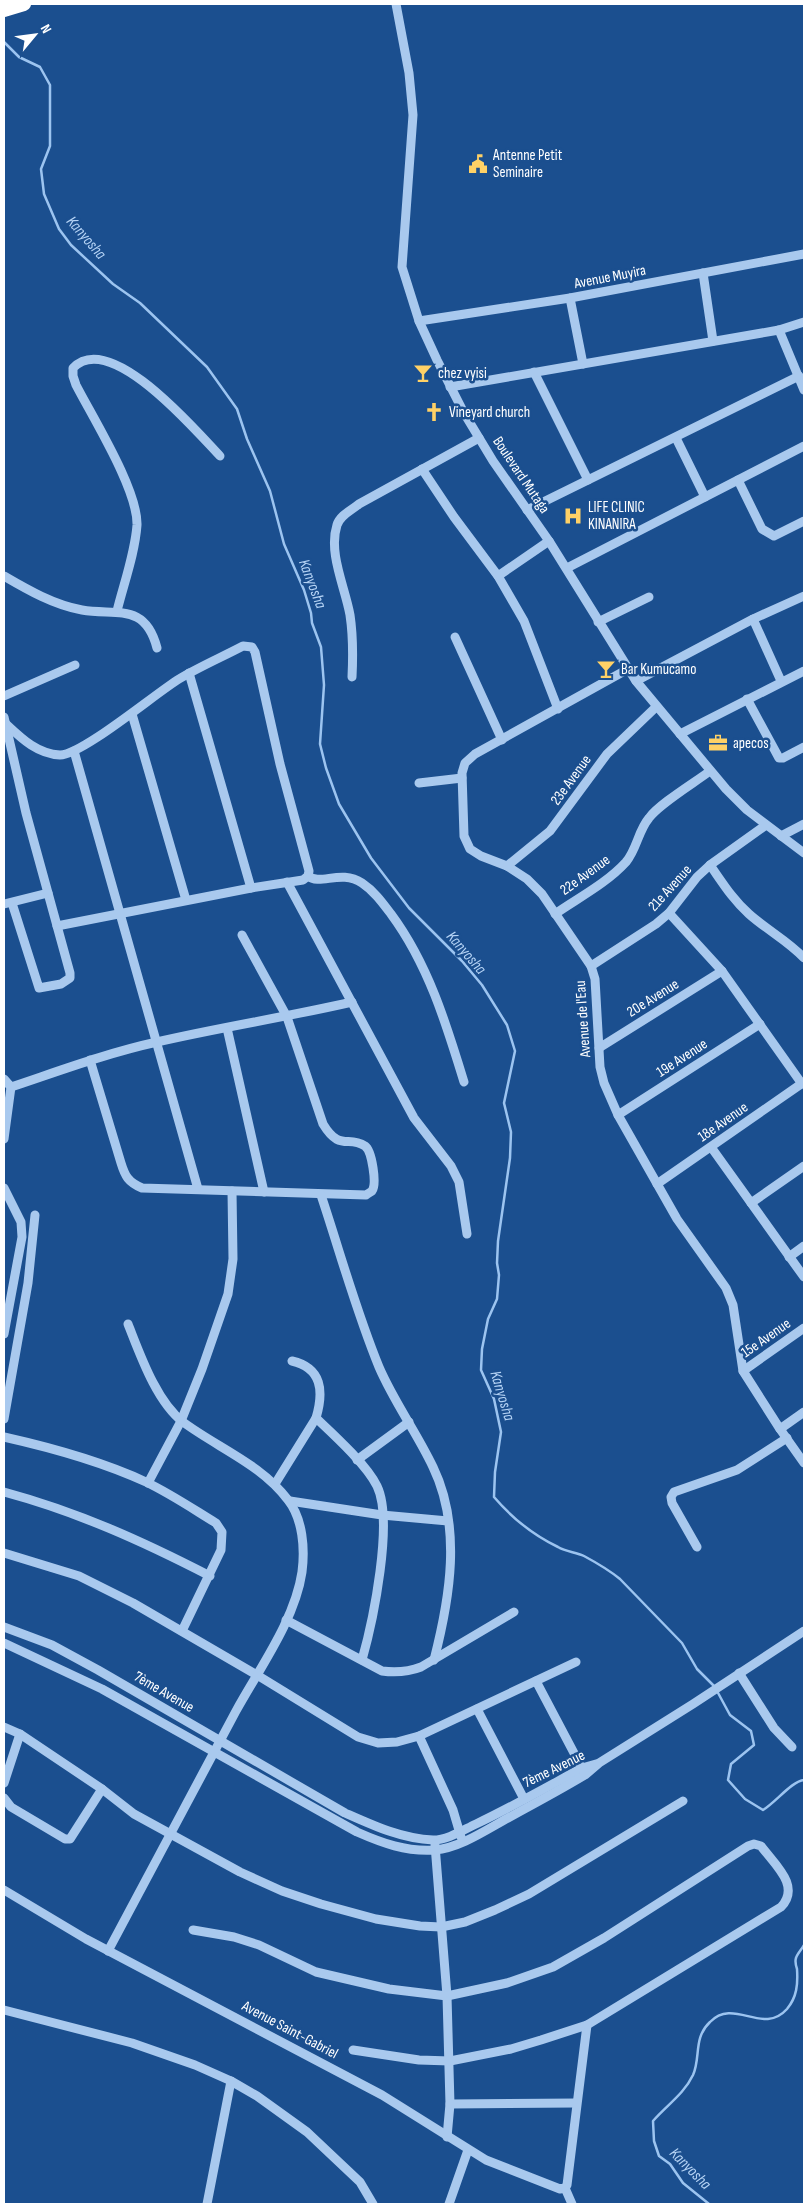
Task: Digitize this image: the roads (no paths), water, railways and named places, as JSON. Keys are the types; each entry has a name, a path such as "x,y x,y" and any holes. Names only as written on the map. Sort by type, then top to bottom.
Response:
{"street":[{"name":"Boulevard Mutaga","path":"396,4 409,73 413,115 402,267 419,321 450,387 479,438 549,541 636,682 710,771 747,810 804,853"},
{"name":"Avenue Muyira","path":"419,321 570,298 804,254"},
{"path":"703,273 714,340"},
{"path":"570,298 583,364"},
{"path":"450,387 779,330 804,322"},
{"path":"779,330 804,390"},
{"path":"117,611 134,544 137,525 136,510 130,489 76,385 73,368 79,362 89,358 120,366 150,386 220,456"},
{"path":"534,372 588,480"},
{"path":"527,510 799,376"},
{"path":"352,677 350,617 337,562 334,538 338,522 345,514 359,504 479,438"},
{"path":"676,438 705,497"},
{"path":"566,568 804,446"},
{"path":"422,470 498,576 524,621 558,709"},
{"path":"738,480 762,529 767,534 774,536 804,521"},
{"path":"498,576 549,541"},
{"path":"4,576 54,602 82,610 117,611 140,619 148,626 157,648"},
{"path":"598,622 649,596"},
{"path":"636,682 753,619 804,596"},
{"path":"753,619 781,681"},
{"path":"454,637 502,740"},
{"path":"5,720 34,748 62,755 74,751 132,714 189,673 244,646 248,645 255,652 280,764 309,871 308,876 303,880 186,900 57,926"},
{"path":"4,696 75,665"},
{"name":"Avenue de l'Eau","path":"628,669 475,754 465,763 462,778 464,836 470,849 481,856 507,866 527,879 542,894 591,966 596,992 599,1048 604,1083 618,1115 657,1184 695,1246 726,1288 733,1305 743,1371 804,1463"},
{"path":"680,734 781,681 804,671"},
{"path":"189,673 251,888"},
{"path":"747,699 779,758 784,758 804,747"},
{"name":"23e Avenue","path":"507,866 550,831 607,754 656,707"},
{"path":"132,714 186,900"},
{"path":"5,720 13,761 57,926 70,978 61,984 39,988 8,904 48,894"},
{"path":"74,751 198,1189"},
{"name":"22e Avenue","path":"555,914 616,871 630,855 641,828 650,816 710,771"},
{"path":"419,783 462,778"},
{"path":"781,836 804,824"},
{"name":"21e Avenue","path":"591,966 656,924 669,913 697,877 710,865 766,825"},
{"path":"710,865 728,892 749,914 804,958"},
{"path":"308,876 316,881 344,876 361,882 376,894 415,948 443,1014 464,1082"},
{"path":"287,882 414,1118 451,1166 459,1182 467,1234"},
{"path":"669,913 722,971 803,1083"},
{"path":"90,1060 126,1178 132,1184 142,1188 321,1195 366,1195 372,1192 374,1186 372,1157 369,1150 363,1145 339,1141 330,1135 323,1124 287,1017 242,935"},
{"name":"20e Avenue","path":"599,1048 722,971"},
{"path":"11,1087 90,1060 157,1042 287,1017 352,1002"},
{"name":"19e Avenue","path":"618,1115 760,1024"},
{"path":"227,1028 264,1192"},
{"path":"4,1079 11,1087 4,1139"},
{"name":"18e Avenue","path":"657,1184 803,1083"},
{"path":"711,1147 804,1277"},
{"path":"751,1203 804,1166"},
{"path":"4,1188 21,1222 22,1237 4,1334"},
{"path":"148,1483 181,1420 215,1334 228,1294 233,1259 232,1191"},
{"path":"321,1195 379,1367 434,1468 443,1493 451,1549 445,1617 434,1660"},
{"path":"4,1419 8,1361 29,1274 35,1215"},
{"path":"789,1257 804,1246"},
{"path":"108,1951 169,1833 286,1620 302,1573 303,1546 299,1522 290,1501 275,1484 247,1462 181,1420 160,1394 128,1324"},
{"name":"15e Avenue","path":"743,1371 804,1328"},
{"path":"275,1484 316,1418 320,1393 318,1381 313,1371 305,1364 292,1361"},
{"path":"780,1429 804,1412"},
{"path":"316,1418 369,1473 381,1496 380,1570 370,1630 362,1660"},
{"path":"357,1460 409,1422"},
{"path":"4,1437 52,1447 112,1468 148,1483 216,1523 222,1532 221,1550 182,1631"},
{"path":"697,1547 672,1503 671,1497 674,1492 737,1470 787,1438"},
{"path":"4,1492 51,1505 89,1519 128,1535 210,1576"},
{"path":"290,1501 382,1515 448,1521"},
{"path":"4,1553 79,1576 133,1603 257,1675 358,1737 378,1743 397,1742 419,1736 576,1662"},
{"path":"286,1620 382,1671 394,1673 409,1671 434,1660 514,1612"},
{"name":"7ème Avenue","path":"4,1627 52,1645 221,1740 345,1813 381,1829 411,1837 434,1840 460,1832 524,1799 584,1772"},
{"name":"7ème Avenue","path":"4,1643 102,1689 357,1832 387,1845 412,1850 436,1850 463,1842 584,1772 693,1704 804,1631"},
{"path":"738,1673 774,1728 792,1747"},
{"path":"536,1681 584,1772"},
{"path":"477,1709 524,1799"},
{"path":"4,1726 20,1734 102,1789 134,1814 240,1872 282,1891 376,1919 420,1926 441,1927 473,1919 529,1894 683,1801"},
{"path":"4,1783 20,1734"},
{"path":"419,1736 453,1810 463,1842"},
{"path":"4,1798 11,1807 65,1838 70,1839 102,1789"},
{"path":"434,1840 448,1996 450,2104 447,2137"},
{"path":"193,1930 234,1937 259,1944 325,1975 389,1989 448,1996 508,1983 553,1967 604,1938 754,1844 760,1846 788,1883 790,1892 788,1900 781,1907 587,2025 511,2049 450,2060 419,2060 353,2050"},
{"name":"Avenue Saint-Gabriel","path":"4,1890 108,1951 382,2095 486,2160 560,2189 565,2188"},
{"path":"4,2010 132,2043 195,2064 231,2081 257,2096 307,2132 360,2182 372,2204"},
{"path":"572,2204 565,2188 587,2025"},
{"path":"207,2204 231,2081"},
{"path":"450,2104 576,2103"},
{"path":"449,2204 468,2150"}],"waterway":[{"name":"Kanyosha","path":"4,42 19,57 40,67 50,85 50,146 41,169 44,194 59,229 71,245 113,284 140,303 207,367 237,409 247,439 270,491 284,544 304,590 312,623 321,647 324,685 320,744 326,768 339,804 371,858 409,908 462,961 482,985 507,1025 515,1051 504,1103 511,1132 510,1158 498,1241 497,1263 499,1275 497,1299 488,1319 482,1349 481,1370 494,1399 501,1432 495,1472 494,1497 516,1519 540,1537 561,1549 584,1556 620,1579 682,1643 697,1669 714,1686"},
{"name":"Kanyosha","path":"717,1691 730,1715 751,1731 754,1745 731,1764 728,1780 745,1799 763,1810 794,1784 804,1780"},
{"name":"Kanyosha","path":"709,2204 683,2183 670,2164 659,2156 654,2141 653,2121 680,2094 689,2082 695,2068 701,2034 710,2022 719,2015 729,2013 768,2019 778,2016 787,2009 793,2000 797,1985 796,1958 804,1945"}],"place":[{"name":"Antenne Petit Seminaire","path":"478,164"},
{"name":"chez vyisi","path":"423,373"},
{"name":"Vineyard church","path":"434,412"},
{"name":"LIFE CLINIC KINANIRA","path":"573,516"},
{"name":"Bar Kumucamo","path":"606,669"},
{"name":"apecos","path":"718,743"}]}
